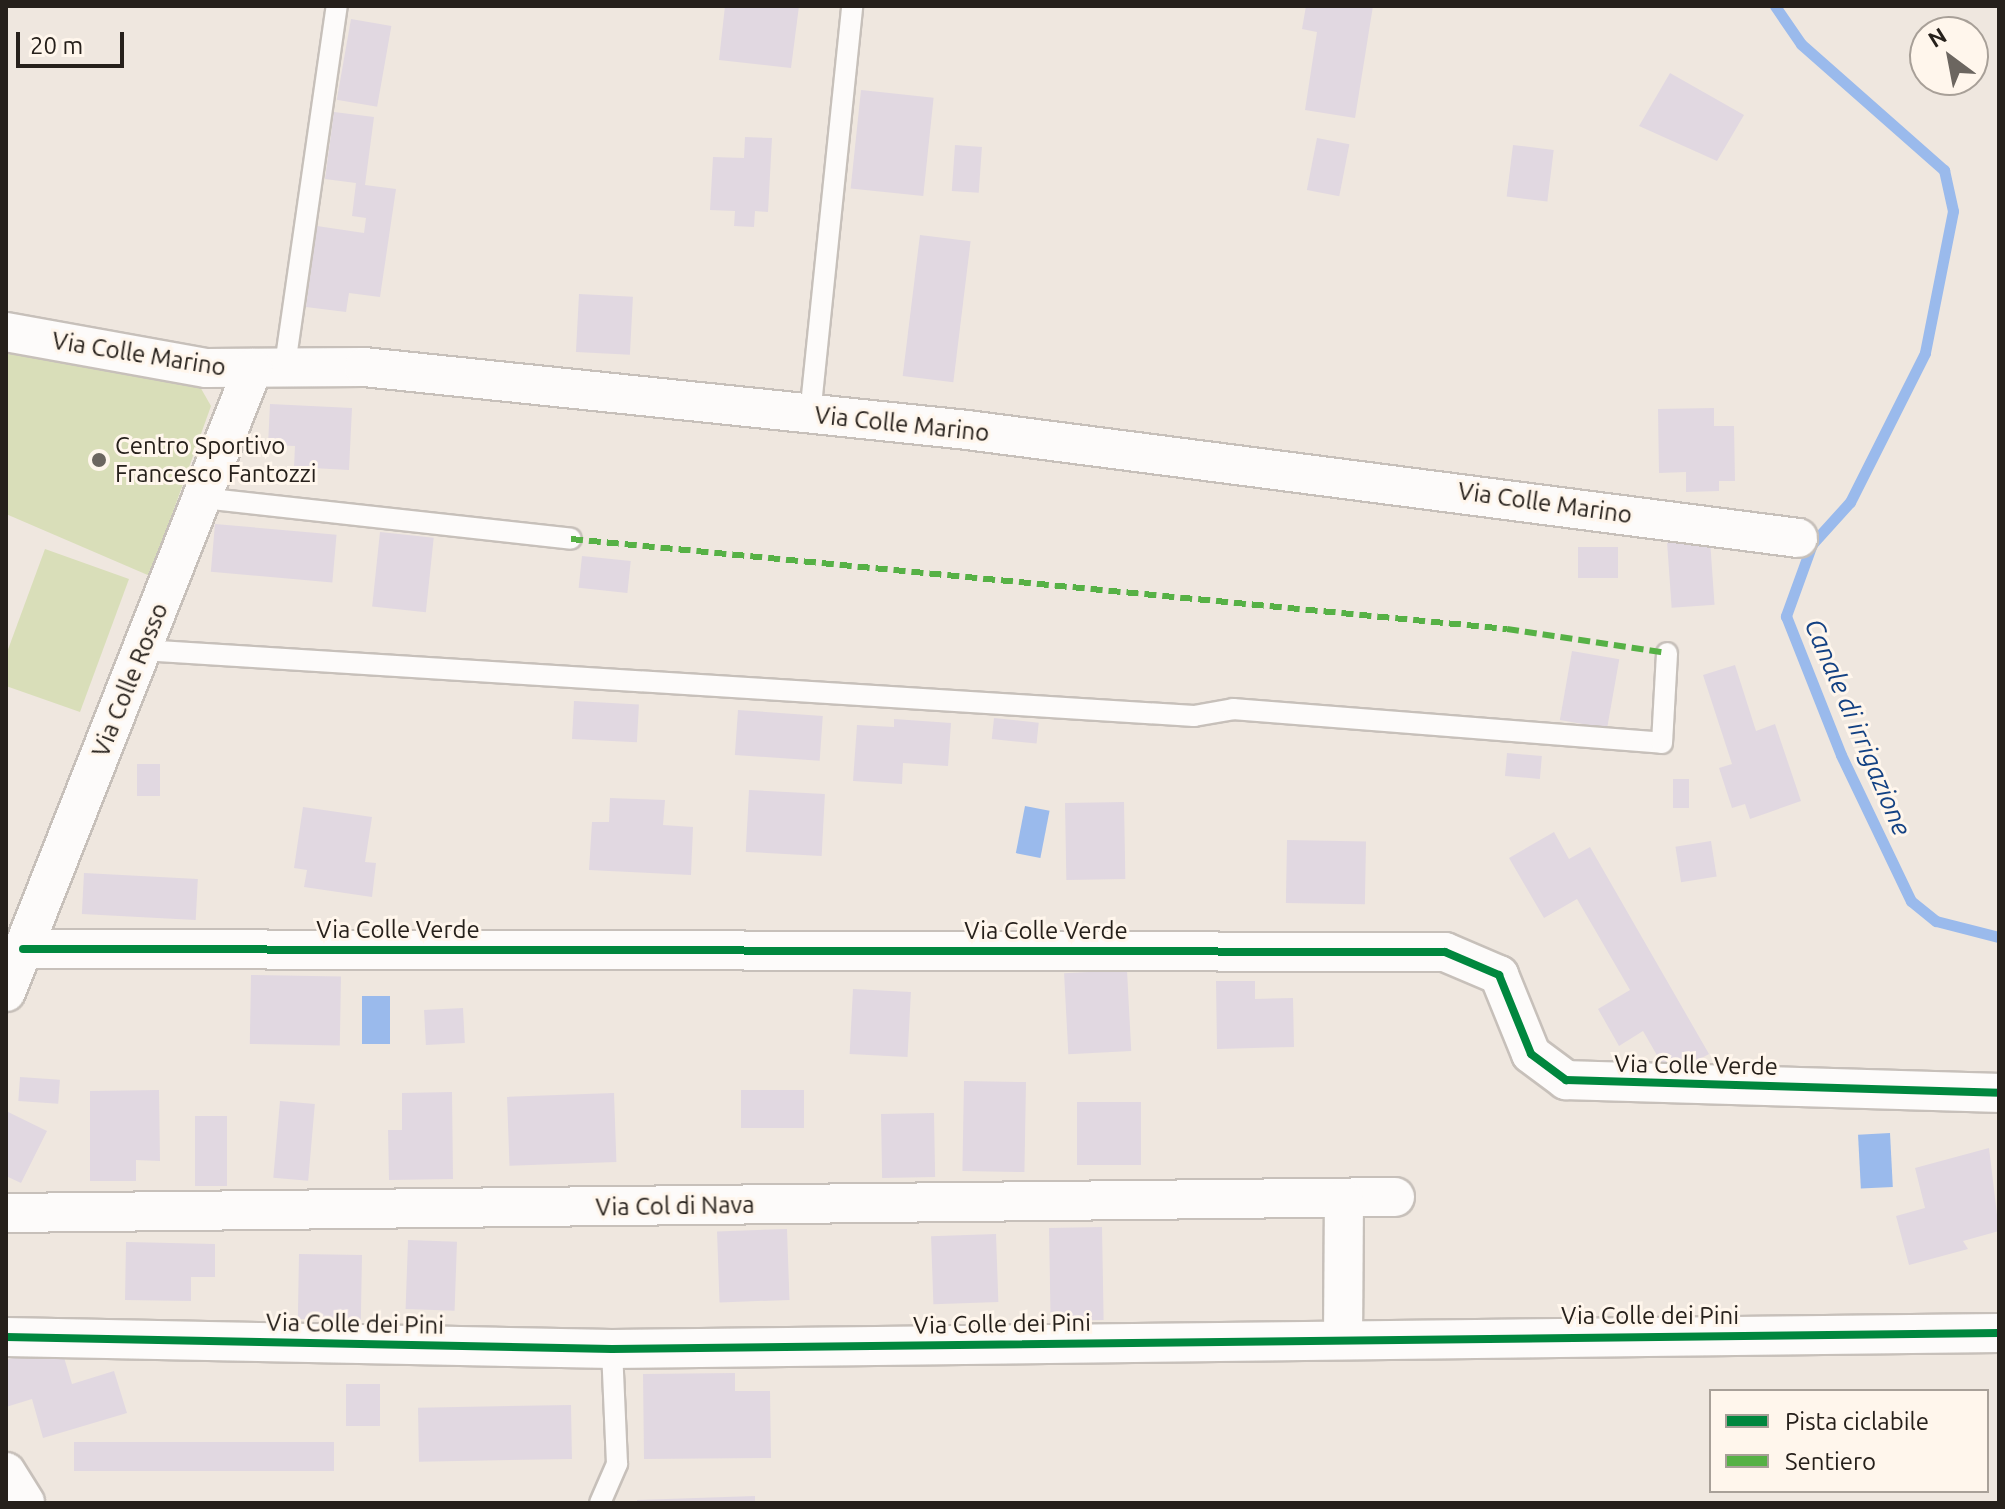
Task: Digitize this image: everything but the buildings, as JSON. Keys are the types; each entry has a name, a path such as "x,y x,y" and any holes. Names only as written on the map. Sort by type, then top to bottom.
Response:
{"street":[{"name":"Via Colle Marino","path":"6,332 206,368 269,366 810,415 1380,480 1798,538"},
{"name":"Via Colle Rosso","path":"6,992 202,498 269,366"},
{"name":"Via Colle Verde","path":"23,949 1445,952 1499,975 1531,1054 1566,1080 1999,1093"},
{"name":"Via Col di Nava","path":"6,1213 1395,1197"},
{"path":"1343,1339 1344,1199"},
{"name":"Via Colle dei Pini","path":"6,1337 612,1349 1999,1333"},
{"path":"6,1472 25,1503"}],"lane":[{"path":"269,366 337,6"},
{"path":"810,415 852,6"},
{"path":"202,498 571,539"},
{"path":"142,650 1194,716 1233,709 1662,743 1667,653"},
{"path":"600,1503 617,1464 612,1349"}],"green space":[{"name":"Centro Sportivo Francesco Fantozzi","path":"6,345 199,385 211,406 150,576 6,514"},
{"path":"45,549 129,579 80,712 6,686 6,655"}],"water":[{"path":"1025,806 1050,811 1040,858 1016,853"},
{"path":"362,996 390,996 390,1044 362,1044"},
{"path":"1890,1133 1893,1187 1861,1189 1858,1135"}],"waterway":[{"name":"Canale di irrigazione","path":"1775,6 1801,44 1944,170 1953,211 1925,353 1850,502 1812,544 1786,616 1841,755 1911,901 1936,921 1999,937"}],"marked path":[{"path":"571,539 1507,629 1667,653"}],"cycle path":[{"path":"23,949 1445,952 1499,975 1531,1054 1566,1080 1999,1093"},
{"path":"6,1337 612,1349 1999,1333"}],"place":[{"name":"Centro Sportivo Francesco Fantozzi","path":"99,460"}]}
